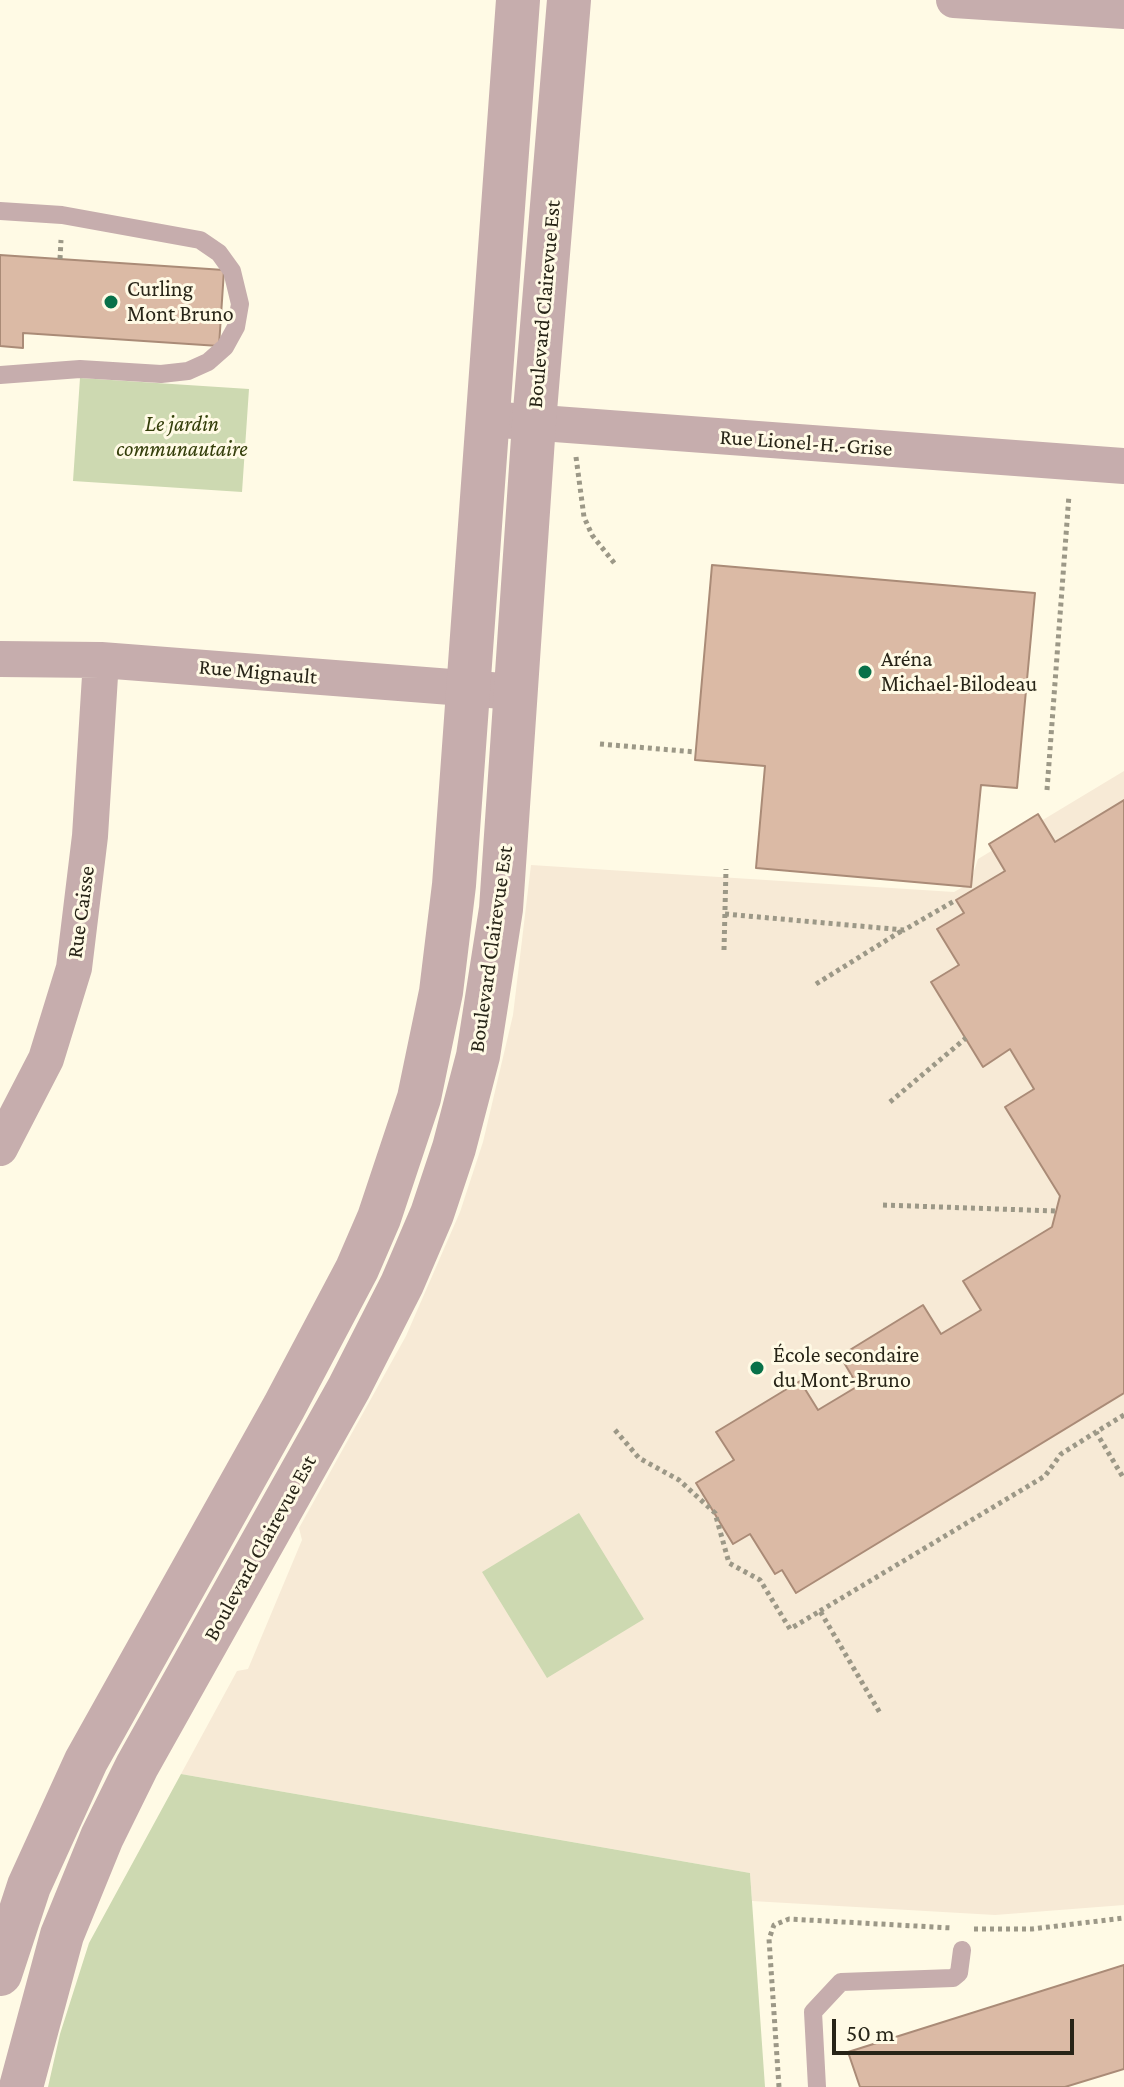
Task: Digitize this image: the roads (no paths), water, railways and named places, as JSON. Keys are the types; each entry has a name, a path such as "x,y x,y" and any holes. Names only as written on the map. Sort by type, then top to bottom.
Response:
{"street":[{"name":"Boulevard Clairevue Est","path":"3,1951 57,1819 86,1761 333,1318 379,1218 419,1098 441,992 454,885 518,0"},
{"name":"Boulevard Clairevue Est","path":"21,2087 62,1935 102,1837 137,1766 349,1388 432,1214 474,1071 490,990 501,909 534,423 569,0"},
{"path":"954,0 1124,11"},
{"name":"Rue Lionel-H.-Grise","path":"487,419 1124,466"},
{"name":"Rue Mignault","path":"0,659 101,660 516,692"},
{"name":"Rue Caisse","path":"0,1148 46,1059 74,968 89,848 101,660"}],"lane":[{"path":"0,211 62,215 200,240 219,253 232,271 240,304 236,327 225,347 208,362 188,371 161,374 80,369 0,375"},
{"path":"817,2087 813,2012 841,1982 953,1978 959,1973 962,1950"}],"place":[{"name":"Curling Mont Bruno","path":"111,302"},
{"name":"Aréna Michael-Bilodeau","path":"865,672"},
{"name":"École secondaire du Mont-Bruno","path":"757,1368"}],"park label":[{"name":"Le jardin communautaire","path":"182,436"}]}
